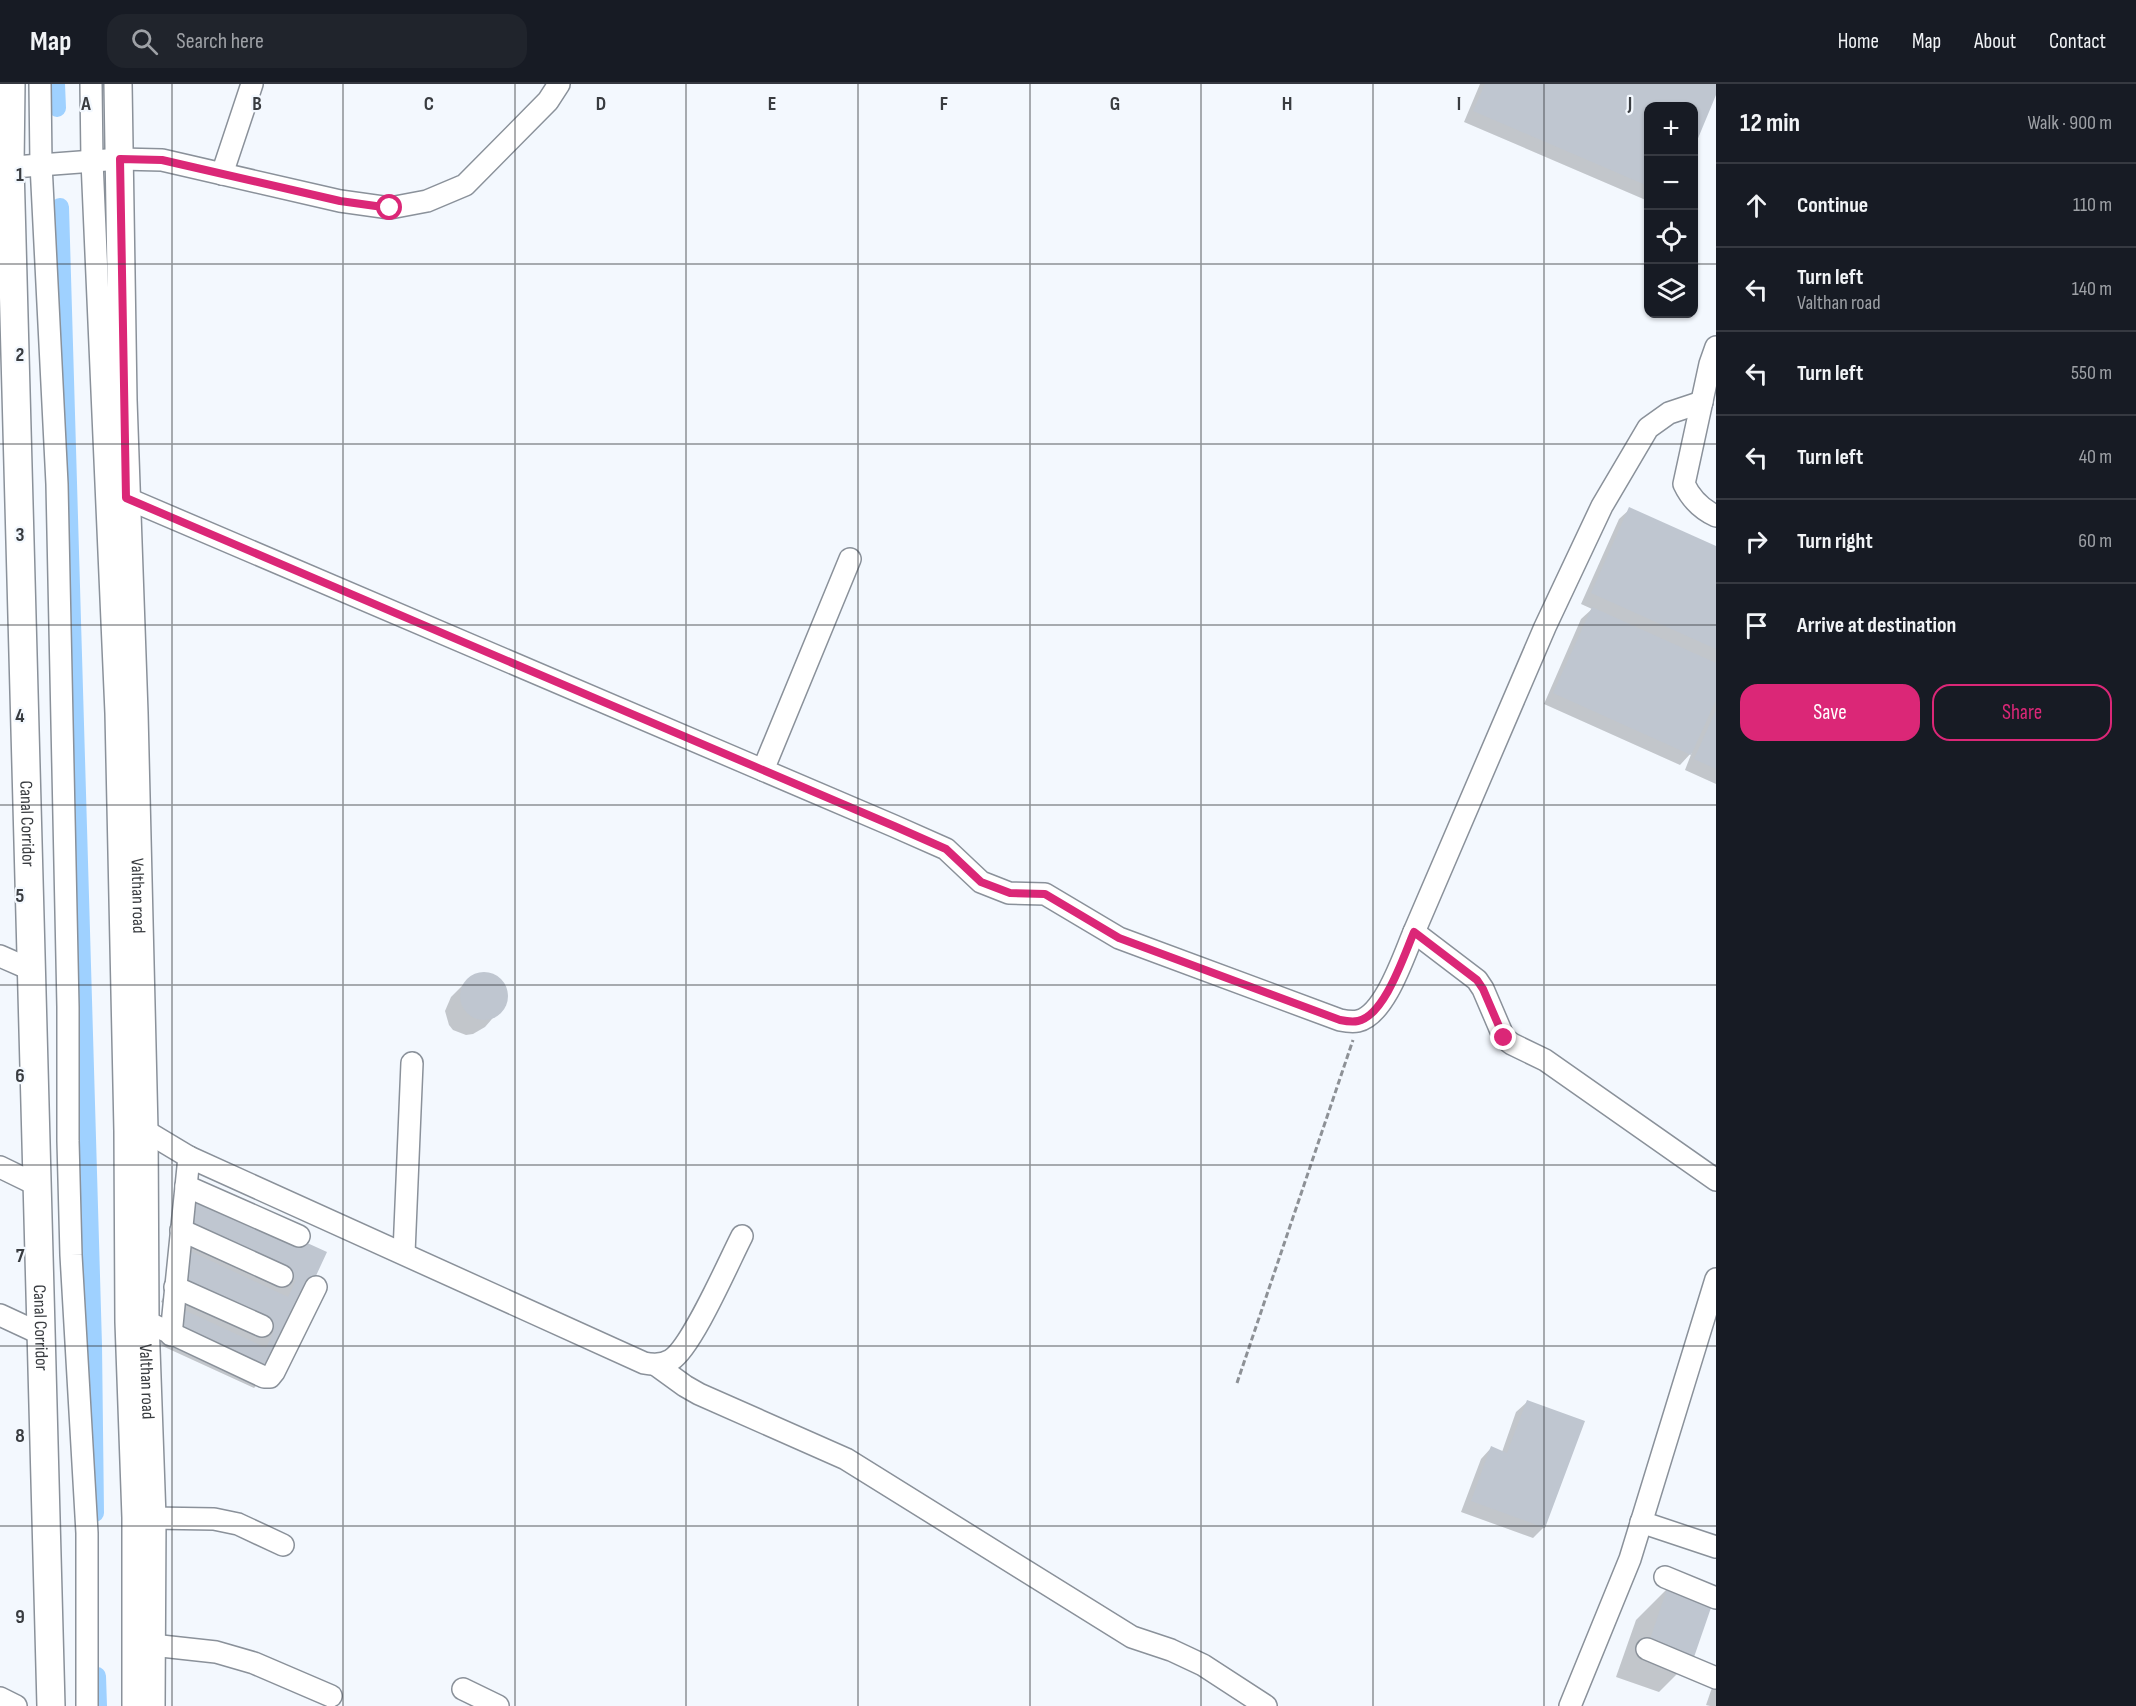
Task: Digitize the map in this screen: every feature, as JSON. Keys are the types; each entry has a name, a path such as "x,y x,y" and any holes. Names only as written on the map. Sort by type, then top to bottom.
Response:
{"main road":[{"name":"Canal Corridor","path":"11,84 5,167 32,970 51,1706"},
{"name":"Valthan road","path":"118,84 126,498 134,712 144,1130 145,1321 152,1518 152,1706"}],"street":[{"path":"40,84 41,164 57,483 68,1007 68,1141 71,1255 87,1533 87,1706"},
{"path":"91,84 92,161 116,713 125,1131 126,1322 133,1518 133,1706"},
{"path":"222,174 252,84"},
{"path":"5,167 120,159 162,160 340,201 390,208 427,201 465,185 548,100 559,84"},
{"path":"1716,346 1684,484 1690,497 1705,511 1716,516"},
{"path":"126,498 946,849 981,882 1010,893 1045,894 1119,938 1340,1020 1359,1021 1375,1010 1391,986 1545,627 1602,506 1648,428 1669,412 1702,402"},
{"path":"763,770 850,559"},
{"path":"1414,932 1477,980 1504,1038 1545,1060 1716,1180"},
{"path":"0,956 32,970"},
{"path":"404,1253 412,1063"},
{"path":"144,1130 189,1157 644,1363 656,1365 699,1394 846,1459 1132,1637 1171,1650 1203,1665 1266,1706"},
{"path":"171,1335 189,1157"},
{"path":"0,1167 37,1185"},
{"path":"186,1186 299,1236"},
{"path":"181,1230 282,1276"},
{"path":"656,1365 671,1360 681,1350 700,1319 742,1236"},
{"path":"1570,1706 1630,1559 1716,1279"},
{"path":"175,1287 262,1326"},
{"path":"145,1321 264,1377 270,1377 316,1287"},
{"path":"0,1315 41,1334"},
{"path":"152,1518 214,1519 238,1524 283,1545"},
{"path":"1641,1522 1716,1547"},
{"path":"1665,1577 1716,1598"},
{"path":"152,1645 216,1652 254,1663 331,1696"},
{"path":"1647,1649 1716,1678"},
{"path":"463,1689 498,1706"},
{"path":"0,1698 16,1706"}],"path":[{"path":"1238,1383 1359,1021"}],"building":[{"path":"1485,84 1716,84 1716,95 1698,138 1698,102 1644,102 1644,184 1473,111"},
{"path":"1629,507 1716,546 1716,649 1591,593"},
{"path":"1592,607 1716,663 1716,700 1691,755 1553,693"},
{"path":"1716,710 1716,769 1694,759"},
{"path":"484,972 501,979 508,996 501,1013 484,1020 467,1013 460,996 467,979"},
{"path":"200,1194 327,1252 271,1373 173,1328 182,1309 266,1348 274,1331 176,1286 192,1252 288,1297 296,1280 184,1228"},
{"path":"1527,1400 1585,1421 1545,1528 1471,1501 1491,1446 1507,1453"},
{"path":"1668,1586 1713,1602 1693,1660 1648,1645"}],"waterway":[{"path":"56,84 57,108"},
{"path":"60,207 93,1345 95,1513"},
{"path":"97,1676 98,1706"}],"route":[{"path":"390,208 340,201 162,160 120,159 126,498 946,849 981,882 1010,893 1045,894 1058,904 1119,938 1340,1020 1359,1021 1375,1010 1391,986 1414,932 1477,980 1504,1038"}]}
